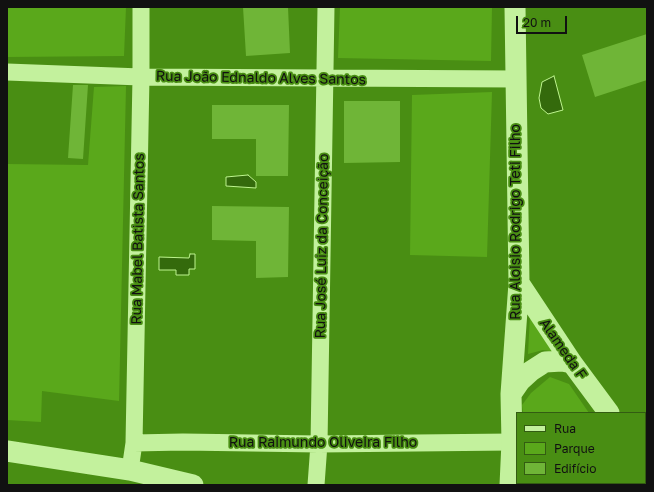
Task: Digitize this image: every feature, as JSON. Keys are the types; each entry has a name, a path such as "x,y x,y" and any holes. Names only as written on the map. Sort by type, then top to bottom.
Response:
{"street":[{"name":"Rua Mabel Batista Santos","path":"130,470 134,443 141,7"},
{"name":"Rua José Luiz da Conceição","path":"316,485 319,444 326,7"},
{"name":"Rua Aloisio Rodrigo Teti Filho","path":"510,485 512,442 511,394 519,283 515,7"},
{"name":"Rua João Ednaldo Alves Santos","path":"7,72 141,77 516,80"},
{"name":"Alameda F","path":"519,283 572,363 608,412"},
{"path":"511,394 520,381 531,371 545,362 562,361 572,363"},
{"name":"Rua Raimundo Oliveira Filho","path":"134,443 183,442 319,444 512,442"},
{"path":"7,451 130,470 194,485"}],"green space":[{"path":"7,7 126,7 124,56 7,57"},
{"path":"340,7 492,7 491,61 338,58"},
{"path":"126,86 119,401 42,391 41,422 7,420 7,164 88,165 94,87"},
{"path":"492,92 487,257 410,255 412,95"},
{"path":"530,315 558,352 543,350 528,354"},
{"path":"550,377 569,384 588,412 523,412 522,405 531,393"},
{"path":"638,484 639,485 525,485"}],"shaded area":[{"path":"554,76 563,110 548,114 541,108 539,98 542,82"},
{"path":"248,175 256,182 256,188 226,186 226,177"},
{"path":"190,254 195,254 195,269 189,269 189,275 176,275 176,270 159,270 159,257 189,258"}],"building":[{"path":"243,7 288,7 290,53 246,56"},
{"path":"647,34 647,80 595,97 582,55"},
{"path":"73,85 88,85 83,159 68,158"},
{"path":"344,101 400,101 400,162 344,163"},
{"path":"212,105 289,105 288,176 256,176 256,139 212,139"},
{"path":"212,206 289,207 288,277 256,278 256,241 212,240"}]}
